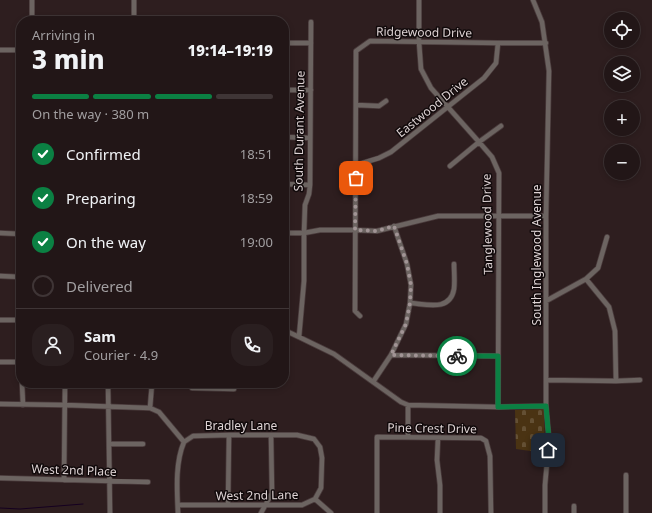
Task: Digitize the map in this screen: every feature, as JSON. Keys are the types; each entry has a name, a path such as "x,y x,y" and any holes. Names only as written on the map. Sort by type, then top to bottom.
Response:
{"street":[{"path":"32,0 32,16"},
{"path":"134,0 134,16"},
{"name":"Tanglewood Drive","path":"419,0 419,42 421,69 431,88 492,157 499,173 498,407"},
{"name":"South Inglewood Avenue","path":"533,0 542,22 549,71 546,216 546,406 549,440 545,485 545,513"},
{"name":"South Durant Avenue","path":"300,337 304,282 305,205 309,194 310,185 311,22"},
{"name":"Ridgewood Drive","path":"360,316 355,310 356,51 370,41 546,43"},
{"path":"289,43 311,43"},
{"name":"Eastwood Drive","path":"356,165 379,158 391,152 484,78 496,63 498,43"},
{"path":"0,50 16,50"},
{"path":"289,90 311,90"},
{"path":"356,105 379,106 386,101"},
{"path":"450,166 500,126"},
{"path":"289,137 310,138"},
{"path":"289,184 310,185"},
{"path":"289,233 304,233 320,230 377,231 438,216 546,216"},
{"path":"373,382 391,355 406,324 410,303 411,285 407,264 394,226"},
{"path":"0,234 16,234"},
{"path":"546,301 586,279 598,268 607,237"},
{"path":"410,303 440,306 447,303 452,296 454,289 454,264"},
{"path":"0,276 16,277"},
{"path":"586,279 609,307 615,331 616,381"},
{"path":"0,320 16,320"},
{"path":"289,332 334,354 408,405 498,407 546,406"},
{"path":"391,355 498,356"},
{"path":"0,362 16,362"},
{"path":"546,380 640,380"},
{"path":"22,388 23,405"},
{"path":"64,480 65,388"},
{"path":"108,388 110,513"},
{"path":"150,408 152,388"},
{"path":"0,404 150,408 159,412 184,442 180,451 178,463 178,513"},
{"path":"408,405 408,437"},
{"name":"Bradley Lane","path":"184,442 193,436 228,435 297,434 314,439 320,447 322,458 321,488 315,499"},
{"path":"228,435 228,505"},
{"path":"261,513 272,493 271,435"},
{"name":"Pine Crest Drive","path":"377,513 377,437 481,438 486,441 490,456 491,513"},
{"path":"438,438 437,460 440,485 440,513"},
{"path":"109,444 143,444"},
{"path":"626,476 626,513"},
{"name":"West 2nd Place","path":"0,478 148,482"},
{"name":"West 2nd Lane","path":"178,505 302,505 315,499 331,513"},
{"path":"574,506 574,513"}],"green space":[{"path":"544,409 545,453 516,449 515,410"}],"waterway":[{"path":"0,508 20,509 83,504"}],"way so far":[{"path":"356,178 355,230 377,231 394,226 407,264 411,285 410,303 406,324 391,355 457,356"}],"route":[{"path":"457,356 498,356 498,407 546,406 549,440 548,450"}]}
